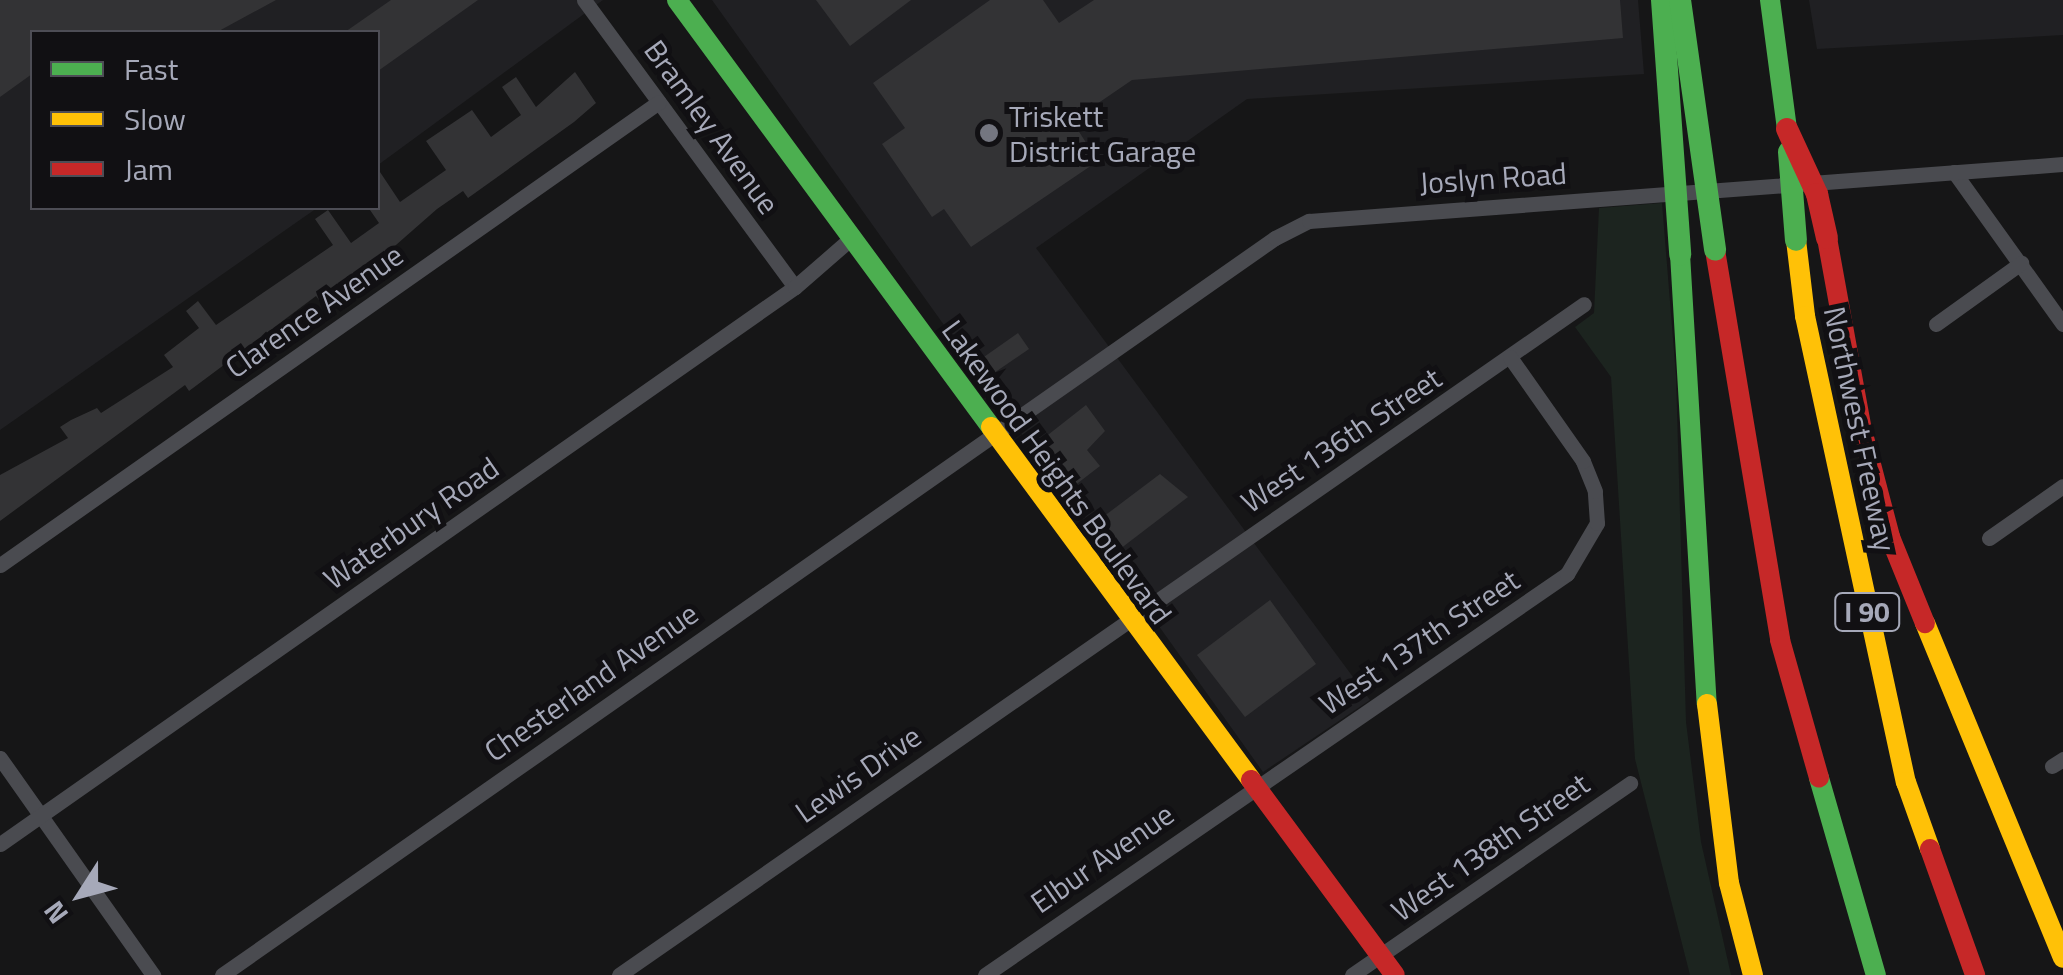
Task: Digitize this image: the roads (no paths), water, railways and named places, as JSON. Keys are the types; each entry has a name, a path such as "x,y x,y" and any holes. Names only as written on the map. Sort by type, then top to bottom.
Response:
{"main road":[{"name":"Lakewood Heights Boulevard","path":"677,0 1127,619 1395,975"},
{"path":"1662,0 1710,757 1729,883 1753,975"},
{"path":"1680,0 1715,250 1780,640 1876,975"},
{"name":"Northwest Freeway","path":"1770,0 1787,129 1804,316 1906,782 1975,975"},
{"path":"1787,129 1817,194 1890,538 2062,954"}],"street":[{"name":"Bramley Avenue","path":"584,0 795,287"},
{"name":"Clarence Avenue","path":"0,565 659,102"},
{"name":"Joslyn Road","path":"992,435 1275,238 1310,221 2063,164"},
{"path":"1954,172 2063,324"},
{"name":"Waterbury Road","path":"0,844 795,287 849,240"},
{"path":"1936,324 2021,263"},
{"name":"West 136th Street","path":"1127,619 1584,304"},
{"name":"West 137th Street","path":"1252,787 1567,574 1597,523 1595,491 1584,461 1510,357"},
{"name":"Chesterland Avenue","path":"222,975 992,435"},
{"path":"1989,538 2063,486"},
{"name":"Lewis Drive","path":"620,975 1127,619"},
{"path":"0,758 153,975"},
{"name":"West 138th Street","path":"1352,975 1630,783"},
{"name":"Elbur Avenue","path":"985,975 1252,787"}],"place":[{"name":"Triskett District Garage","path":"989,133"}]}
